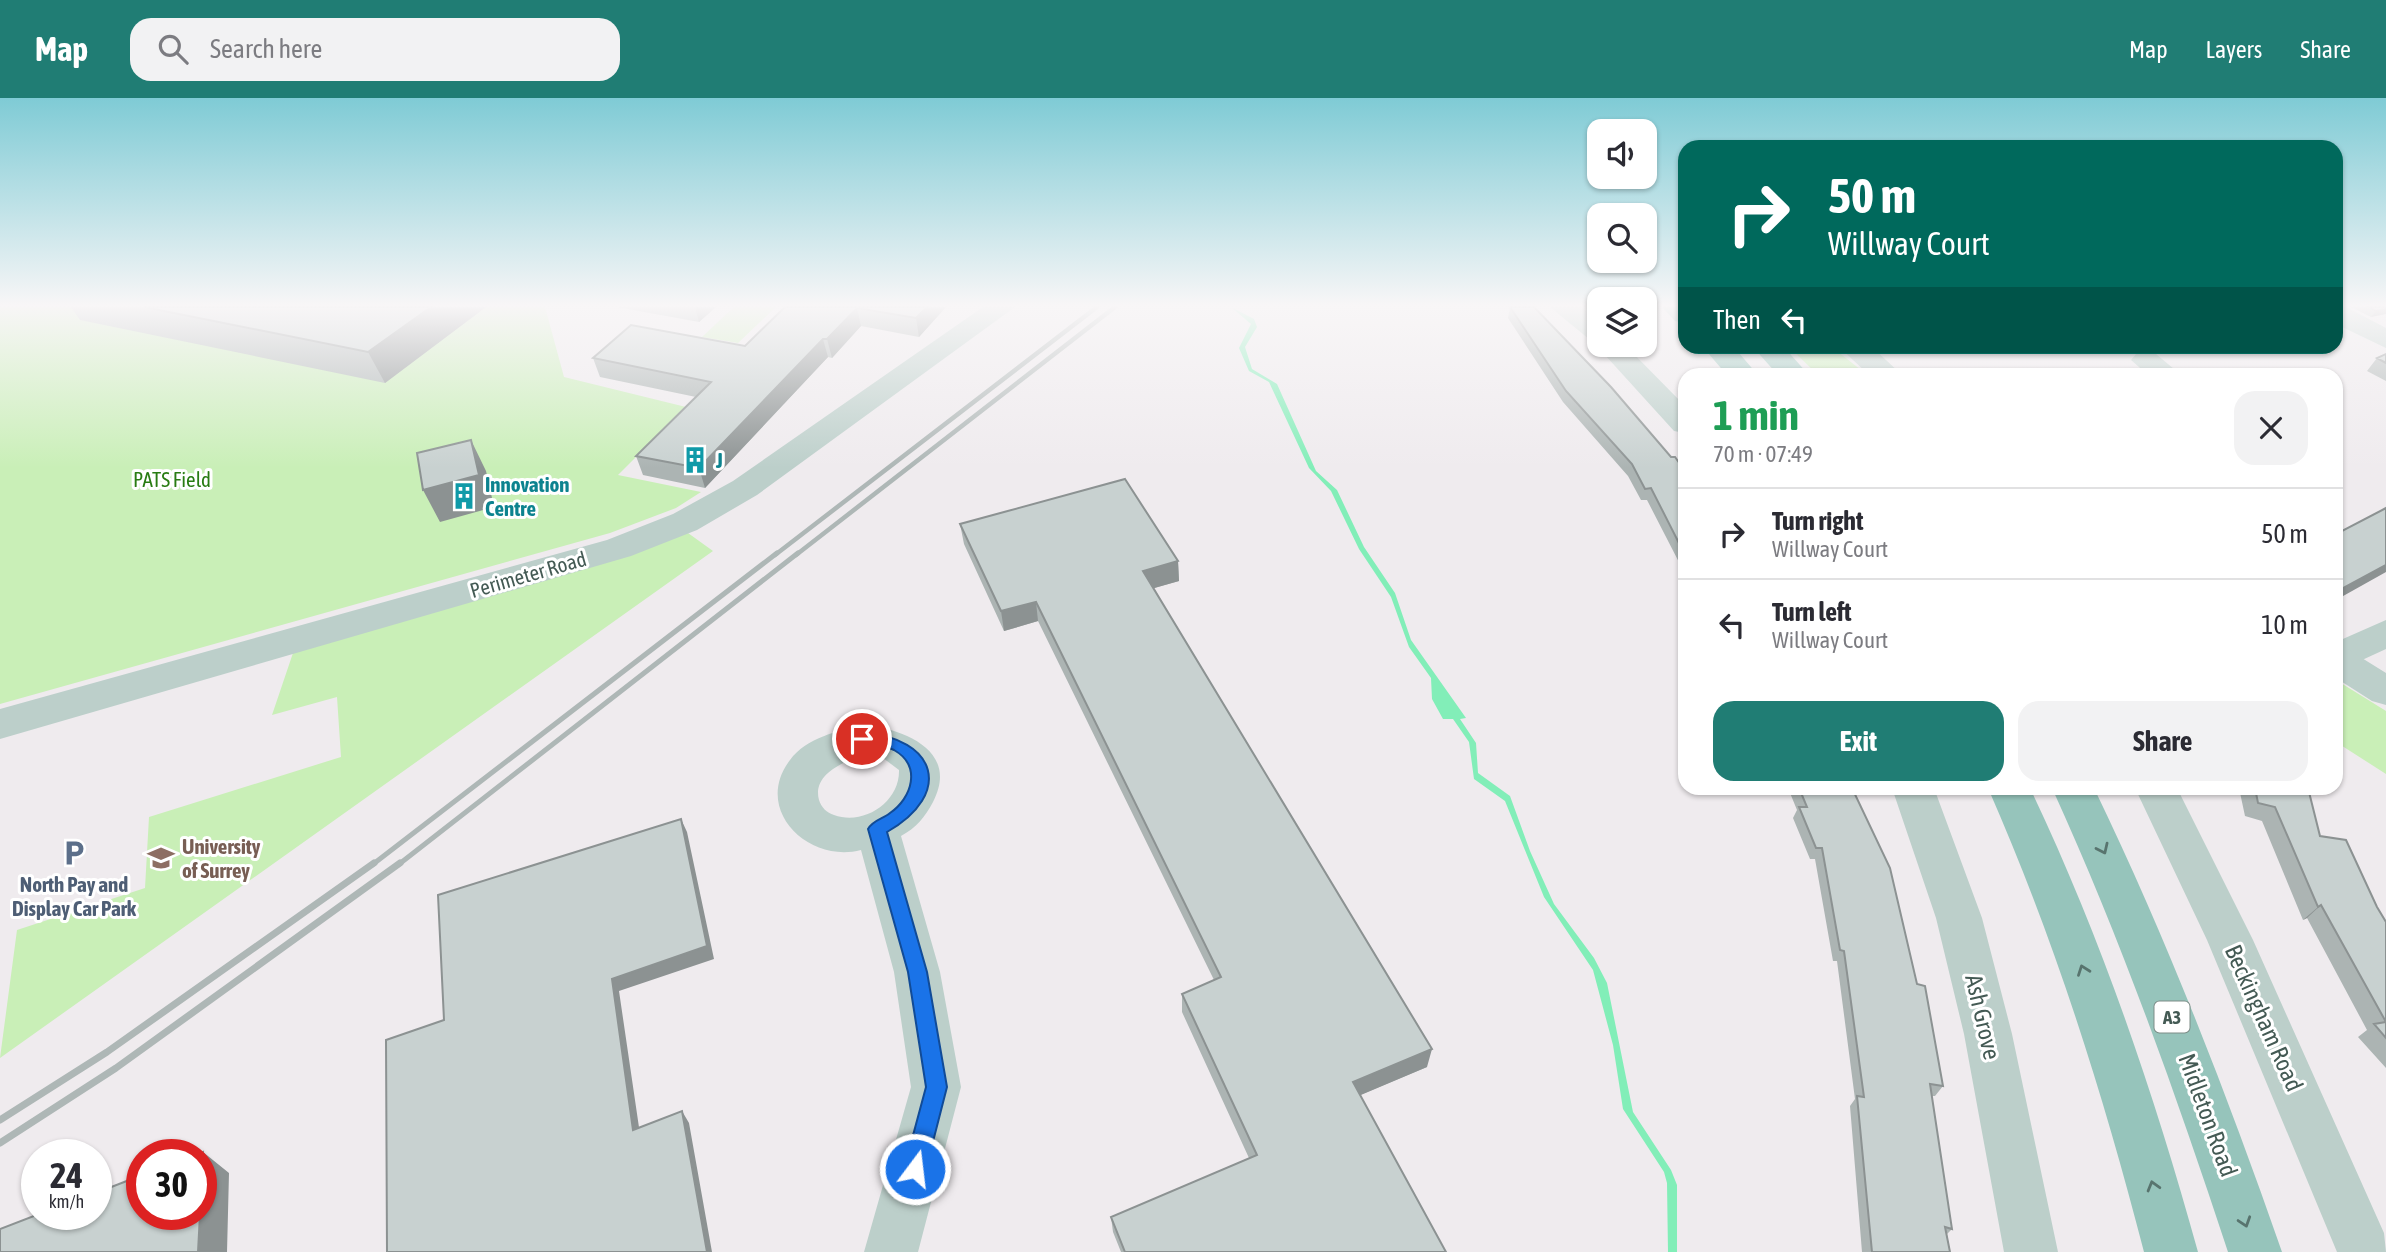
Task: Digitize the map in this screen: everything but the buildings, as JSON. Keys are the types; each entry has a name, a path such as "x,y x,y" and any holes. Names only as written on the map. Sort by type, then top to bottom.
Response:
{"highway":[{"path":"2012,795 2047,873 2092,994 2138,1135 2171,1252"},
{"name":"Midleton Road","path":"2076,795 2157,978 2209,1115 2255,1252"}],"street":[{"name":"Perimeter Road","path":"0,724 587,557 667,531 745,488 925,361"},
{"path":"1624,361 1678,417"},
{"path":"2343,656 2386,633"},
{"path":"2343,664 2386,691"},
{"name":"Ash Grove","path":"1915,795 1963,931 1989,1034 2031,1252"},
{"name":"Beckingham Road","path":"2159,795 2230,940 2365,1252"},
{"path":"877,829 918,972 936,1087 891,1252"}],"green space":[{"name":"PATS Field","path":"0,361 560,361 564,377 686,407 618,475 701,492 676,508 610,533 0,704"},
{"path":"1803,361 1849,361 1858,368 1811,368"},
{"path":"688,533 713,551 0,1058 17,930 145,888 149,817 341,757 337,697 272,715 293,653"},
{"path":"2343,684 2386,711 2386,774 2343,746"}],"shaded area":[{"path":"1245,361 1249,361 1252,369 1277,384 1316,471 1337,490 1364,547 1395,593 1411,640 1466,718 1460,719 1476,743 1478,773 1510,796 1530,851 1554,904 1594,958 1607,983 1633,1112 1671,1170 1677,1185 1677,1252 1668,1252 1667,1183 1664,1172 1623,1109 1613,1045 1593,970 1544,897 1505,801 1474,779 1469,742 1453,719 1443,719 1432,699 1431,678 1409,647 1391,597 1359,549 1331,491 1309,468 1269,382 1249,371"}],"railway":[{"path":"775,555 1027,361"},
{"path":"796,555 1046,361"},
{"path":"372,865 777,553"},
{"path":"398,865 798,553"},
{"path":"0,1120 107,1052 374,863"},
{"path":"0,1143 116,1068 400,863"}],"place":[{"name":"J","path":"695,460"},
{"name":"Innovation Centre","path":"464,496"},
{"name":"North Pay and Display Car Park","path":"74,853"},
{"name":"University of Surrey","path":"161,858"}],"route":[{"path":"862,739 882,740 900,746 913,757 920,772 919,788 911,804 897,818 877,829 918,972 936,1087 915,1169"}]}
